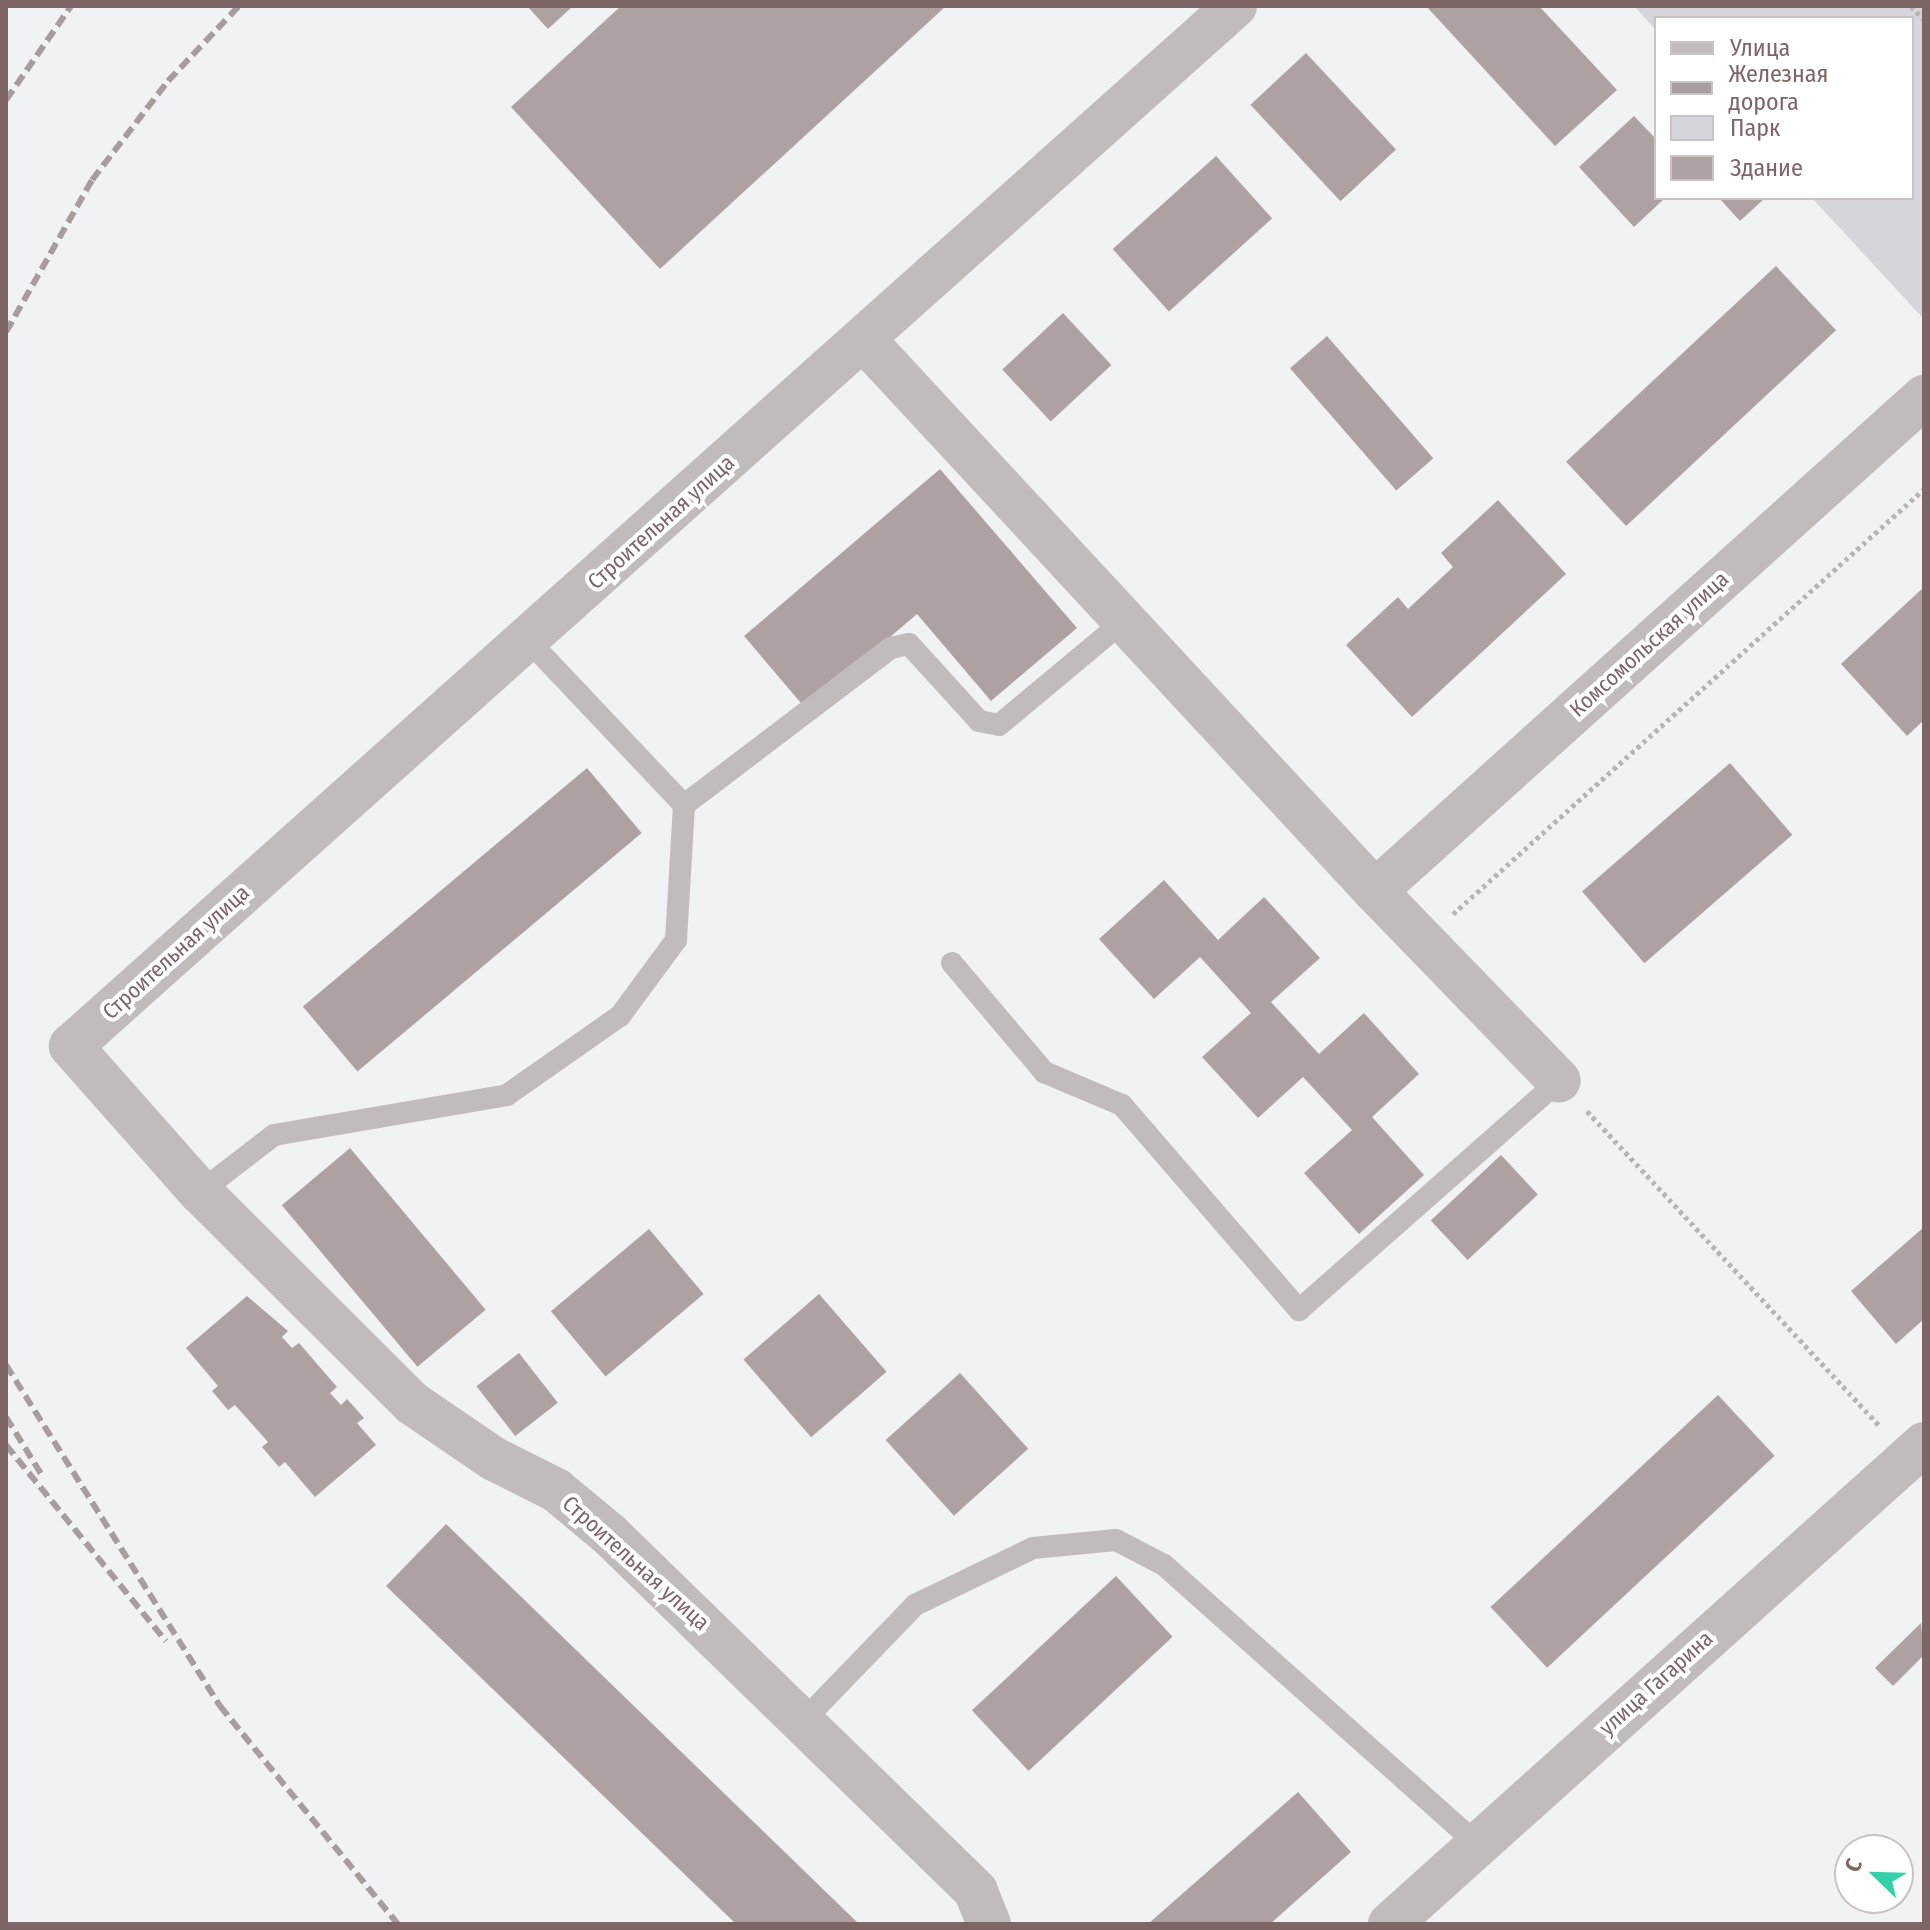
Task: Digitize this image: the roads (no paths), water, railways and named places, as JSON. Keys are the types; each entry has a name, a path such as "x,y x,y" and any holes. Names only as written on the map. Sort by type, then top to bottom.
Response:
{"street":[{"name":"Строительная улица","path":"989,1924 976,1891 805,1719 556,1490 494,1459 412,1403 200,1192 71,1046 865,341 1235,6"},
{"path":"865,341 1375,891 1559,1081"},
{"name":"Комсомольская улица","path":"1375,891 1924,397"},
{"name":"улица Гагарина","path":"1390,1924 1916,1450"}],"lane":[{"path":"684,805 891,648 909,644 979,721 999,725 1124,621"},
{"path":"200,1192 274,1135 507,1095 620,1016 676,940 684,805 528,640"},
{"path":"952,963 1044,1072 1122,1105 1299,1310 1559,1081"},
{"path":"805,1719 915,1605 1033,1548 1116,1540 1164,1565 1477,1844"}],"railway":[{"path":"6,100 71,6"},
{"path":"6,332 92,180 168,81 239,6"},
{"path":"6,1365 220,1706 398,1924"},
{"path":"6,1417 43,1477"},
{"path":"6,1445 166,1641"}]}
